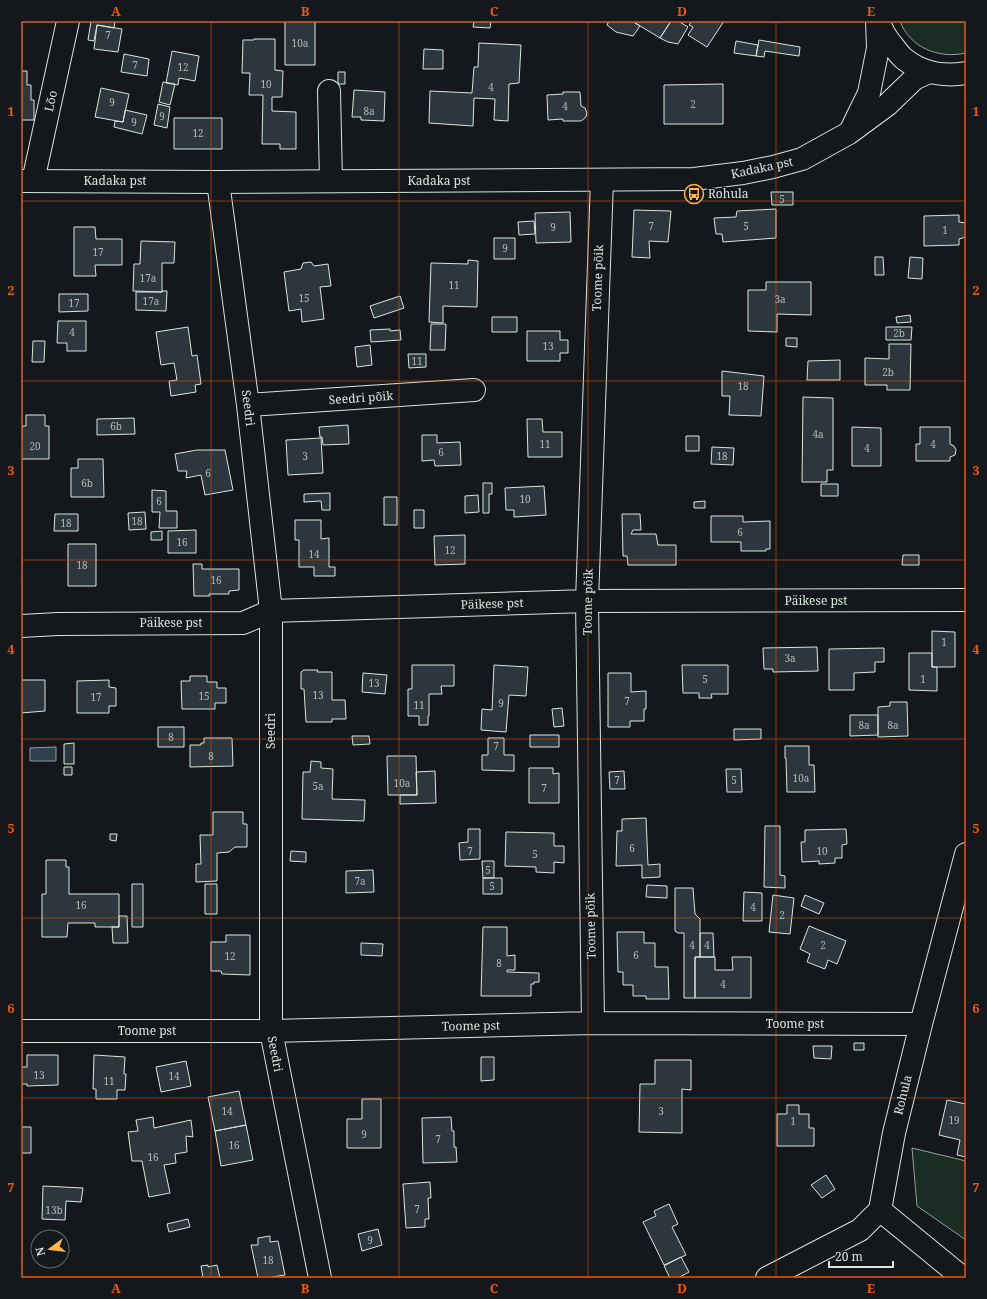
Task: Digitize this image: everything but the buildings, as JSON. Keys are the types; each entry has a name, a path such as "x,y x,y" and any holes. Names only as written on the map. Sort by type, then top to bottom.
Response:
{"street":[{"name":"Lõo","path":"27,181 68,21"},
{"path":"878,21 886,39 903,58 929,72 963,76"},
{"path":"849,133 869,93 878,48 878,21"},
{"name":"Kadaka pst","path":"27,181 218,182 694,179 743,173 802,159 849,133 887,105 914,79 929,72"},
{"path":"329,91 331,181"},
{"name":"Toome põik","path":"593,1023 587,601 602,180"},
{"name":"Seedri","path":"218,182 248,405 271,611 271,1031 320,1278"},
{"name":"Seedri põik","path":"248,405 474,390"},
{"name":"Päikese pst","path":"21,626 66,624 243,623 271,611 587,601 966,600"},
{"name":"Rohula","path":"880,1210 894,1133 966,854"},
{"name":"Toome pst","path":"21,1031 271,1031 593,1023 921,1024"},
{"path":"767,1278 860,1230 880,1210 963,1278"}],"green space":[{"path":"900,21 966,21 966,53 936,53 918,45 905,30"},
{"path":"912,1148 966,1161 966,1240 917,1206"}],"water":[{"path":"56,747 56,761 30,761 30,748"}],"place":[{"name":"Rohula","path":"694,194"}]}
